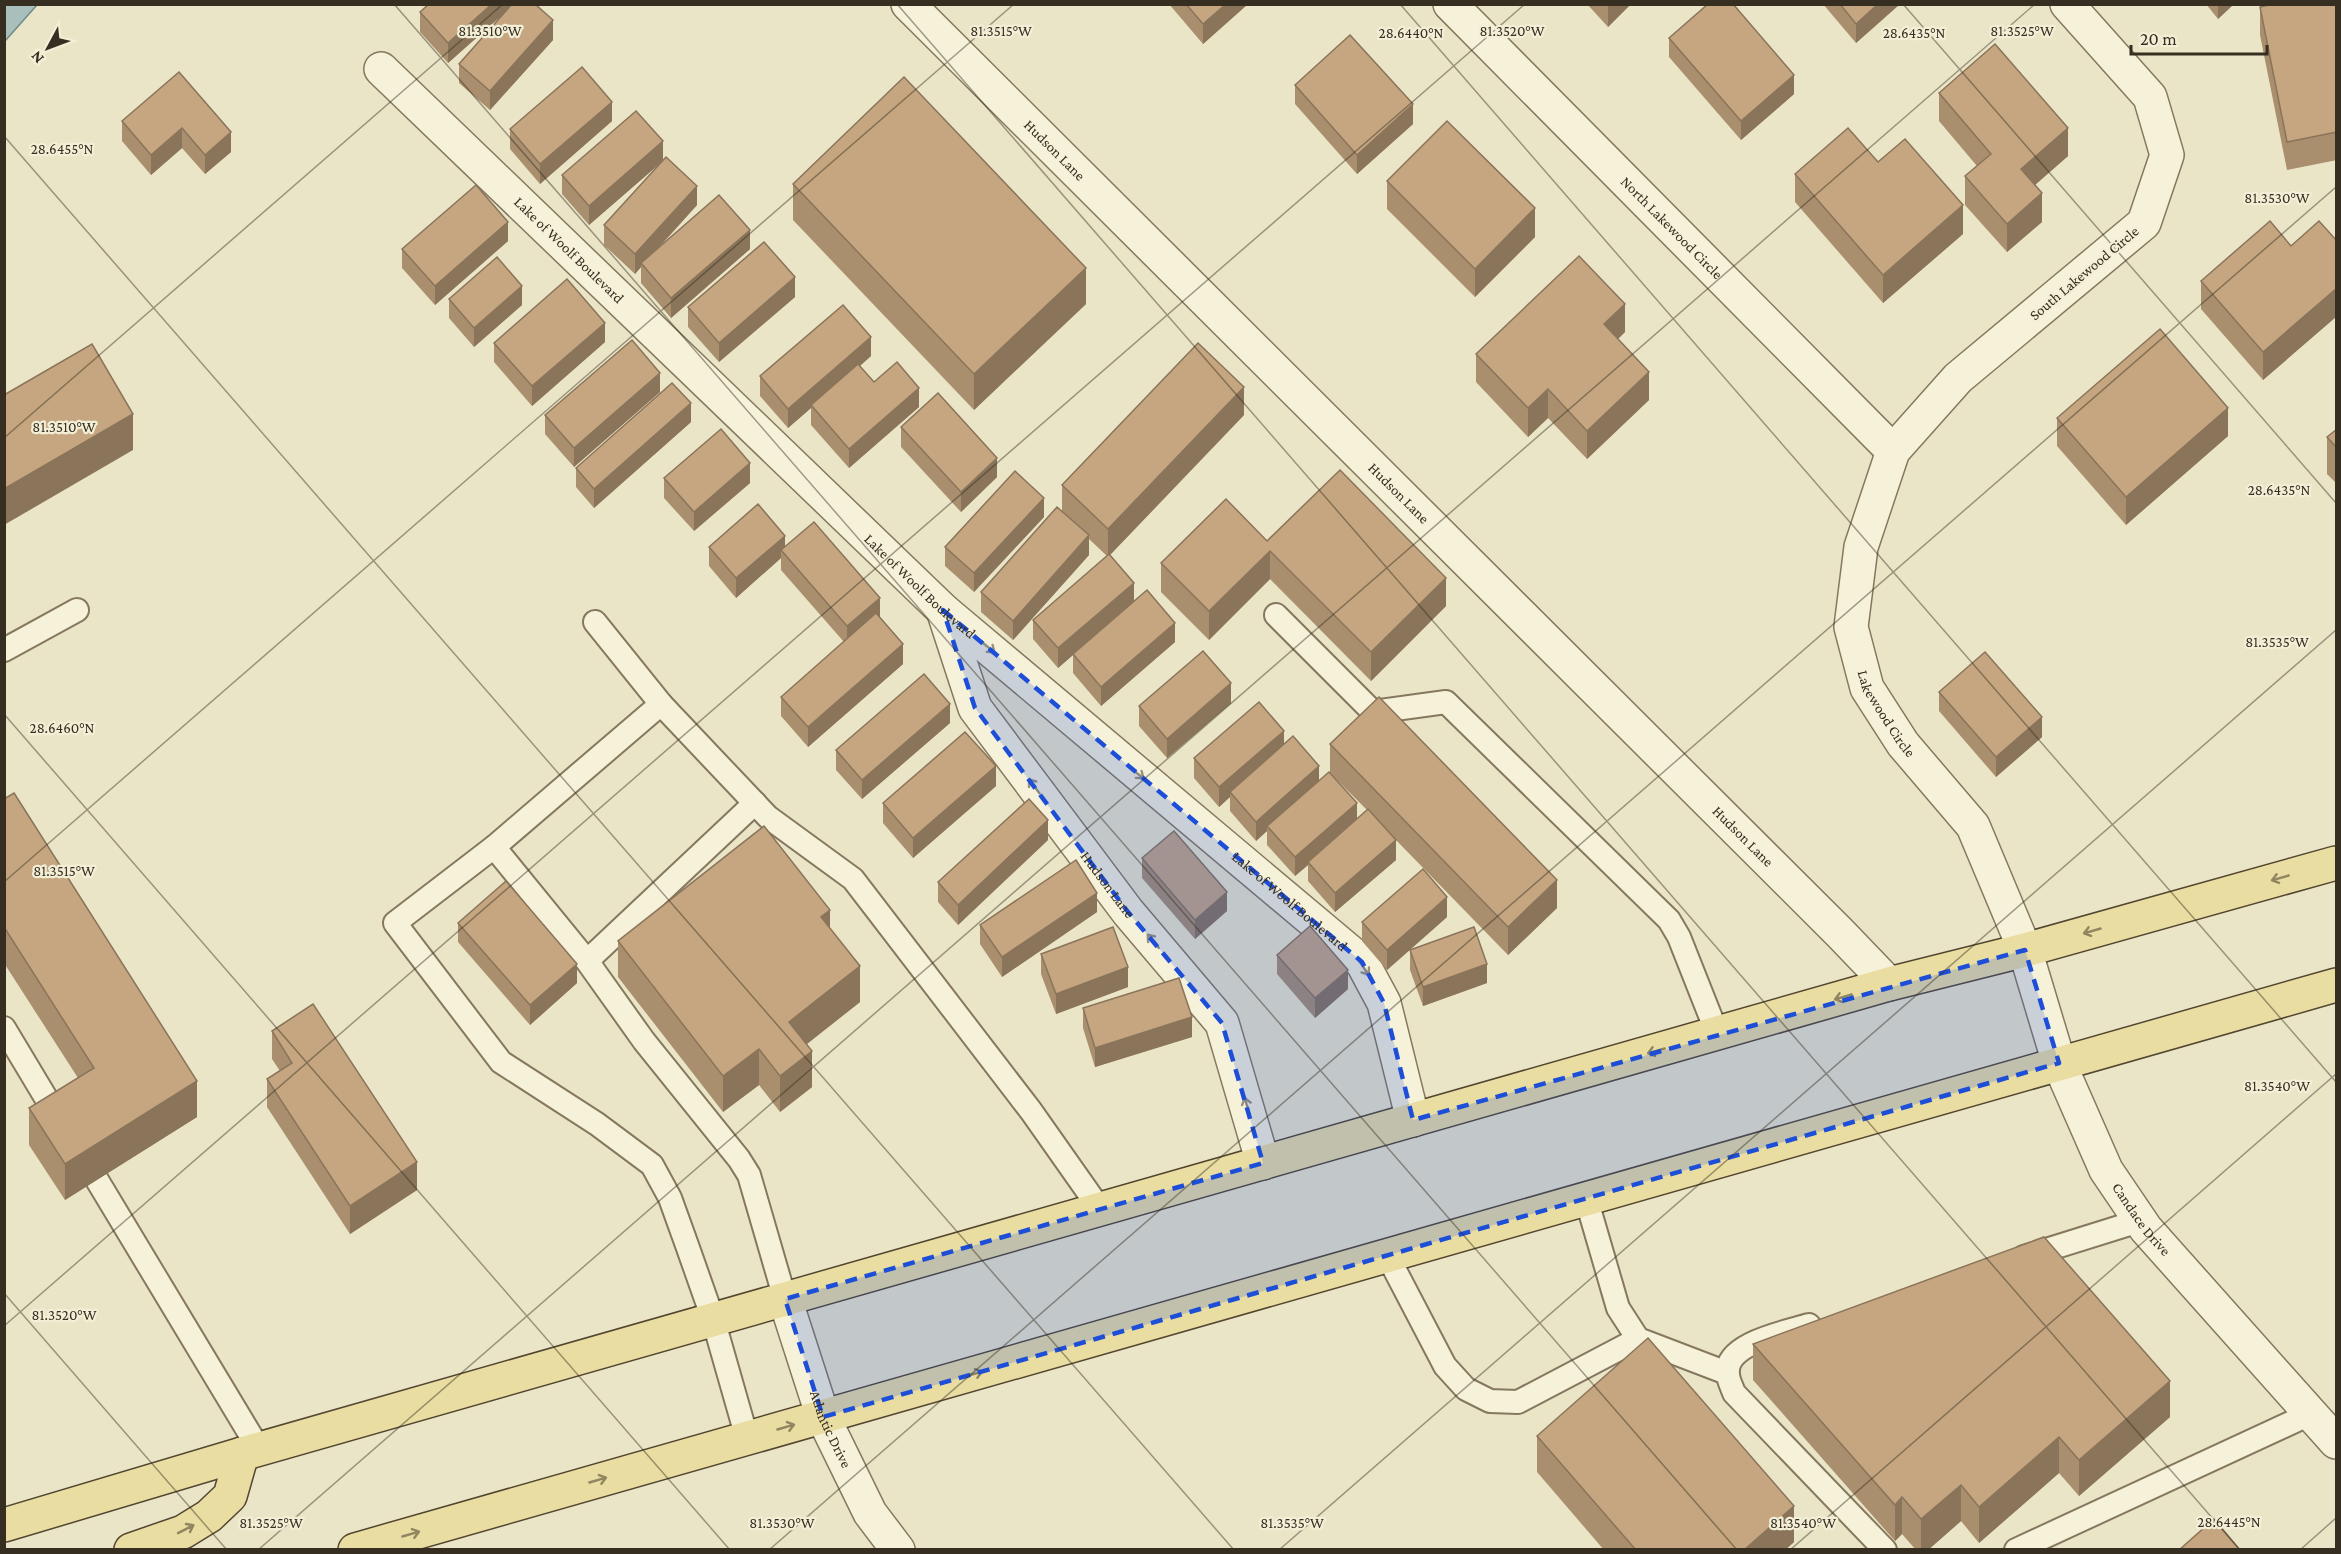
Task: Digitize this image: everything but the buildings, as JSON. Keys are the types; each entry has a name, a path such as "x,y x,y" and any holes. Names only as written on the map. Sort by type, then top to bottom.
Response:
{"main road":[{"path":"4,1525 251,1451 1888,984 2025,950 2337,863"},
{"path":"355,1550 2337,985"},
{"path":"131,1550 183,1532 209,1516 230,1496 251,1451"}],"street":[{"name":"Hudson Lane","path":"908,4 1806,899 1888,984"},
{"name":"North Lakewood Circle","path":"1450,4 1893,451"},
{"name":"South Lakewood Circle","path":"1893,451 1958,378 2145,223 2167,155 2150,97 2067,4"},
{"name":"Lake of Woolf Boulevard","path":"381,69 943,610 1362,962 1384,1003 1413,1120"},
{"name":"Lakewood Circle","path":"1893,451 1861,548 1851,627 1867,688 1903,744 1973,826 2025,950"},
{"name":"Hudson Lane","path":"943,610 975,708 1128,912 1222,1023 1263,1163"},
{"name":"Candace Drive","path":"2025,950 2058,1063 2106,1170 2139,1221 2337,1442"},
{"name":"Atlantic Drive","path":"785,1299 823,1417 870,1512 898,1550"}],"lane":[{"path":"4,650 77,610"},
{"path":"1276,615 1373,712 1446,702 1668,920 1679,937 1717,1033"},
{"path":"595,622 661,704 768,817 853,879 1031,1111 1100,1209"},
{"path":"661,704 494,847 395,923 501,1062 597,1124 652,1165 670,1197 713,1319 747,1438"},
{"path":"587,961 755,803"},
{"path":"494,847 587,961 644,1041 740,1159 748,1176 785,1299"},
{"path":"4,1028 62,1124"},
{"path":"97,1180 251,1451"},
{"path":"1586,1198 1618,1308 1638,1339 1727,1373"},
{"path":"2005,1263 2139,1221"},
{"path":"1387,1255 1445,1366 1466,1389 1490,1401 1518,1402 1638,1339"},
{"path":"1827,1319 1748,1344 1732,1358 1727,1373 1734,1393 1885,1550"},
{"path":"2016,1550 2310,1414"}],"highlighted area":[{"path":"943,610 1362,962 1384,1003 1413,1120 2025,950 2059,1063 823,1417 785,1299 1263,1163 1222,1023 1128,912 975,708"}],"water":[{"path":"4,5 37,5 5,41"}]}
